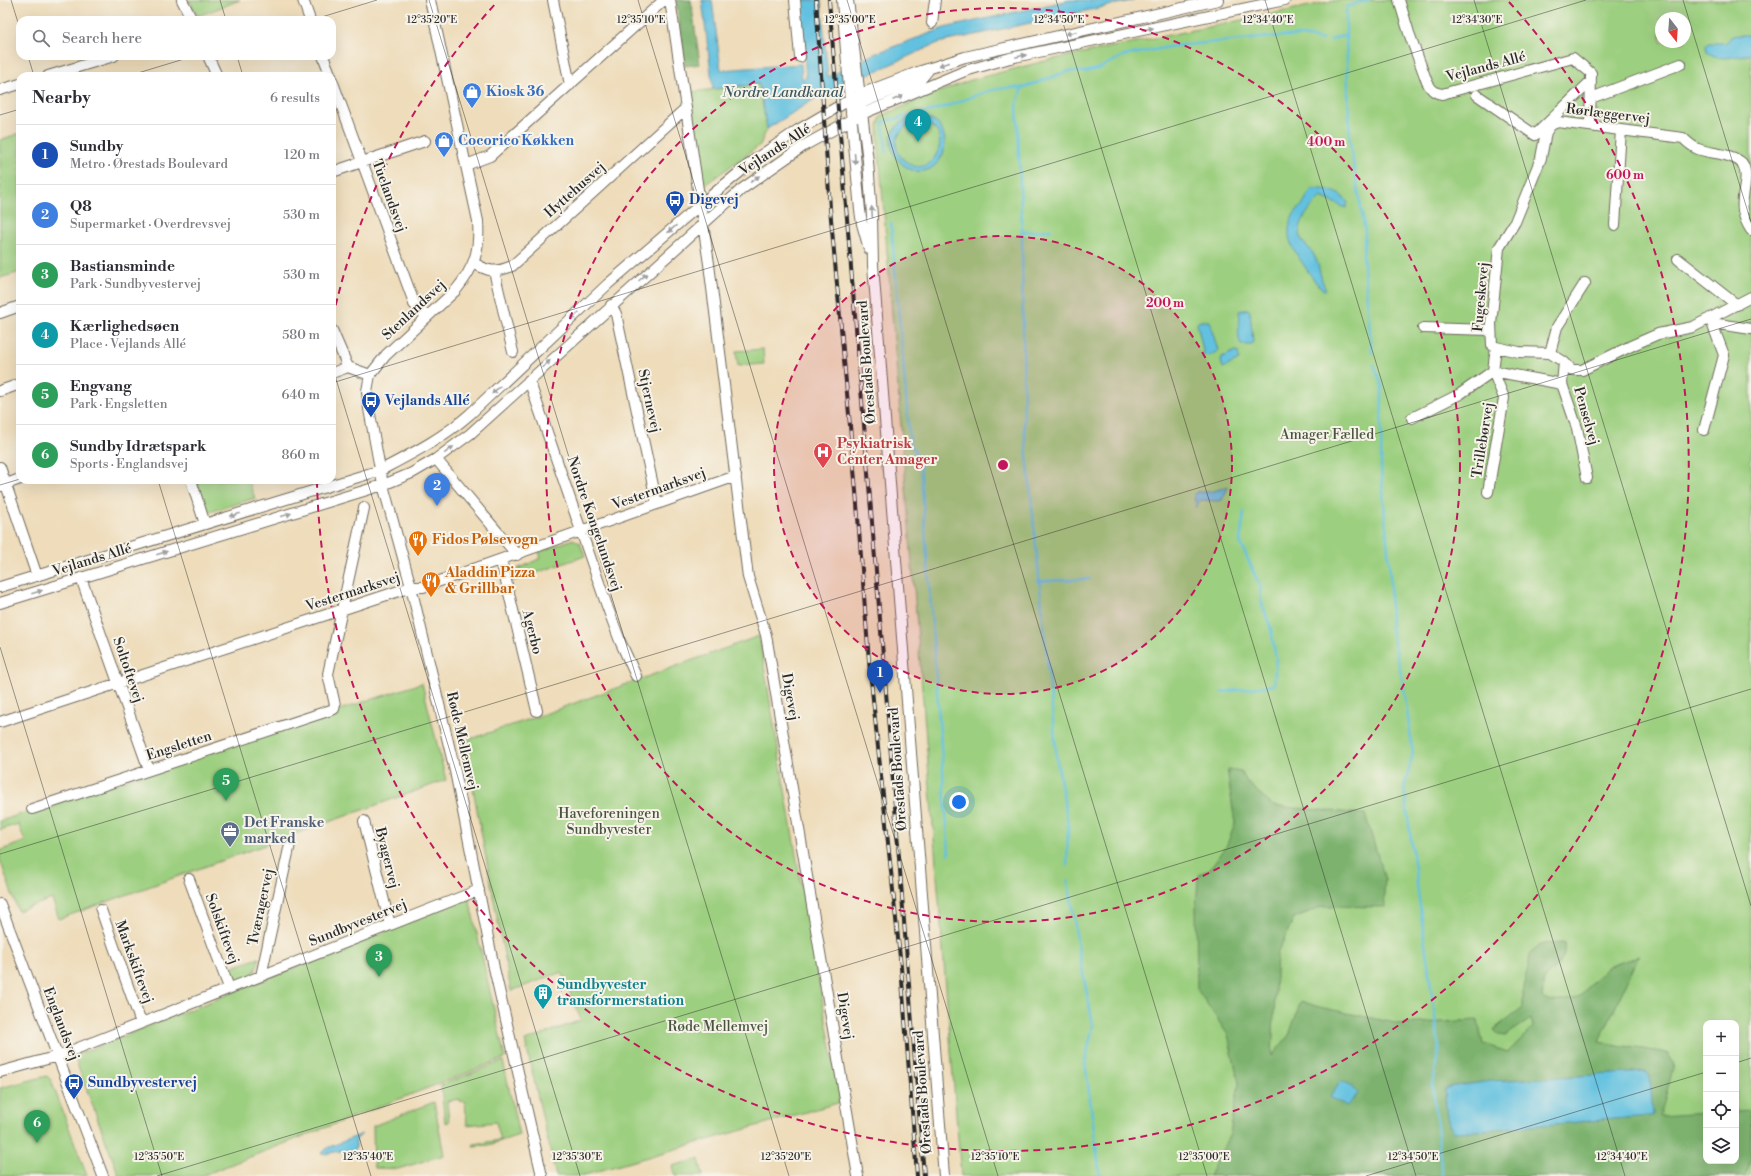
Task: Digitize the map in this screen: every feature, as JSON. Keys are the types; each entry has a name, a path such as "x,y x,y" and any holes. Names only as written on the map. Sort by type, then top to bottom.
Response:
{"street":[{"path":"182,0 190,16"},
{"path":"303,0 309,16"},
{"name":"Stenlandsvej","path":"370,375 386,355 456,290 466,278 474,263 478,247 478,221 430,0"},
{"path":"553,0 570,85"},
{"path":"466,165 490,156 664,0"},
{"name":"Digevej","path":"670,0 701,204 748,577 766,635 858,1176"},
{"path":"795,0 800,57"},
{"name":"Ørestads Boulevard","path":"842,0 851,59"},
{"name":"Ørestads Boulevard","path":"848,0 853,82 858,104 872,216 873,265 944,1176"},
{"path":"932,23 935,0"},
{"name":"Vejlands Allé","path":"336,484 381,470 430,444 450,431 608,284 757,158 798,130 858,104 930,68 973,55 1218,0"},
{"name":"Vejlands Allé","path":"1399,0 1409,33 1431,89 1437,93 1442,94 1573,58 1591,73 1591,81"},
{"name":"Vejlands Allé","path":"1405,0 1422,66"},
{"name":"Vejlands Allé","path":"0,603 383,485 412,473 436,459 470,434 742,188 801,148 804,140 851,116 858,104 1003,60 1280,1"},
{"path":"61,72 101,60"},
{"path":"210,60 215,72"},
{"path":"324,60 329,72"},
{"path":"1591,98 1681,64"},
{"path":"1477,95 1535,135 1591,81"},
{"path":"1590,126 1591,81"},
{"path":"0,90 16,85"},
{"name":"Tuelandsvej","path":"336,91 414,304 427,317"},
{"path":"851,116 857,102 858,104"},
{"name":"Hyttehusvej","path":"494,272 512,266 686,108"},
{"name":"Ørestads Boulevard","path":"851,116 862,224 873,265"},
{"name":"Rørlæggervej","path":"1515,222 1540,158 1546,132 1551,125 1558,122 1683,138 1696,149 1736,159 1747,169 1748,177 1742,209 1747,224 1751,230"},
{"path":"1615,225 1621,130"},
{"path":"336,171 425,141"},
{"name":"Fugeskevej","path":"1515,222 1499,248 1491,330 1492,344 1496,347 1519,352 1550,353"},
{"path":"1678,259 1736,305"},
{"path":"474,263 486,270 494,272 513,352"},
{"path":"1585,283 1557,327 1550,353 1564,362 1572,370 1582,370 1658,334 1693,327 1711,321 1751,297"},
{"name":"Stjernevej","path":"611,305 616,314 657,504"},
{"path":"0,313 16,307"},
{"path":"1711,321 1751,329"},
{"path":"1704,430 1724,355 1711,321"},
{"path":"1423,328 1491,330"},
{"path":"336,339 348,367"},
{"path":"1493,371 1496,347"},
{"name":"Penselvej","path":"1564,362 1562,384 1577,428 1587,478"},
{"path":"336,372 348,367 370,375"},
{"path":"1412,418 1460,394 1493,371 1562,384"},
{"name":"Trillebørvej","path":"1488,492 1504,398 1493,371"},
{"name":"Røde Mellemvej","path":"370,375 367,391 369,409 383,485 411,588 455,771 494,968 542,1176"},
{"name":"Nordre Kongelundsvej","path":"529,380 620,641 636,676"},
{"path":"0,390 16,385"},
{"path":"436,459 517,555"},
{"path":"0,467 3,485 37,576"},
{"name":"Vestermarksvej","path":"0,722 411,588 423,587 517,555 736,476"},
{"path":"3,485 16,480"},
{"path":"191,484 206,524"},
{"name":"Vejlands Allé","path":"0,587 336,484"},
{"path":"341,611 364,508"},
{"name":"Agerbo","path":"501,560 537,711"},
{"name":"Soltoftevej","path":"82,578 149,770"},
{"name":"Engsletten","path":"32,809 334,709 335,705 328,674 341,611"},
{"name":"Byagervej","path":"364,821 390,925"},
{"name":"Tværagervej","path":"261,976 290,844"},
{"name":"Solskiftevej","path":"189,879 229,988"},
{"name":"Sundbyvestervej","path":"0,1072 58,1056 479,890"},
{"name":"Englandsvej","path":"0,904 103,1176"},
{"name":"Markskiftevej","path":"101,910 142,1023"}],"green space":[{"path":"189,0 240,0 198,16"},
{"path":"676,0 691,0 700,64 685,66"},
{"name":"Amager Fælled","path":"1338,0 1751,0 1751,1176 961,1176 878,126 881,116 971,80 1049,60"},
{"path":"759,84 767,129 760,145 702,187 691,92"},
{"path":"16,134 16,273 0,278 0,140"},
{"path":"763,349 764,364 738,366 736,351"},
{"path":"197,484 250,484 255,498 207,513"},
{"path":"573,539 580,543 585,556 510,582 509,573 541,558 539,552"},
{"name":"Haveforeningen Sundbyvester","path":"759,636 801,884 841,1102 581,1176 556,1176 525,1041 581,1020 562,972 511,991 464,741 539,716"},
{"path":"422,683 446,780 59,919 52,899 18,911 0,860 0,851 25,841 18,824 0,830 0,821"},
{"path":"1227,769 1241,771 1247,782 1273,806 1365,814 1385,879 1385,907 1323,906 1294,918 1277,954 1272,1056 1289,1035 1301,1001 1319,1007 1400,1024 1478,1020 1483,1044 1508,1052 1533,1027 1531,1019 1505,1036 1498,1035 1493,1030 1523,1007 1523,987 1530,954 1539,944 1565,943 1564,954 1560,962 1543,983 1544,999 1553,1002 1578,998 1607,967 1639,956 1599,1042 1668,1053 1674,1065 1660,1117 1703,1114 1703,1164 1739,1164 1739,1111 1751,1110 1751,1160 1745,1176 1209,1176 1230,1134 1239,1083 1228,1035 1197,989 1196,906 1198,880 1200,874 1211,868 1226,847 1235,824"},
{"path":"469,898 505,1058 201,1176 119,1176 74,1056"},
{"path":"259,958 256,969 252,975 234,983 231,981 227,969"},
{"path":"503,1061 519,1135 489,1145 473,1146 474,1144 501,1140 496,1122 467,1125 465,1102 460,1101 460,1099 447,1101 449,1122 445,1123 441,1085"},
{"path":"47,1076 51,1080 87,1176 0,1176 0,1088"},
{"path":"434,1102 444,1155 398,1169 374,1168 373,1126"},
{"path":"699,1159 703,1176 675,1176 672,1166"}],"water":[{"name":"Nordre Landkanal","path":"702,0 712,0 721,70 801,64 802,79 806,78 800,0 821,0 828,77 874,54 944,28 1070,0 1136,0 938,43 816,98 767,129 759,84 713,89"},
{"path":"1751,35 1751,55 1724,58 1707,52 1706,46 1708,43 1726,43 1732,36"},
{"path":"914,116 927,118 939,125 944,136 945,147 941,158 930,169 918,171 907,167 898,159 892,148 892,136 899,125","holes":["914,122 929,125 937,132 940,141 938,151 932,160 924,166 914,166 903,159 899,154 896,143 904,128"]},
{"path":"1312,189 1333,191 1345,199 1348,203 1346,208 1321,197 1305,217 1300,228 1302,240 1316,259 1326,290 1325,291 1314,280 1293,248 1289,236 1289,229 1294,214 1303,204"},
{"path":"1248,309 1250,312 1253,342 1252,345 1241,345 1239,340 1239,311"},
{"path":"1200,321 1209,321 1218,350 1213,354 1206,356 1204,355 1197,323"},
{"path":"1236,351 1238,352 1239,360 1223,368 1221,361 1222,357"},
{"path":"1228,487 1222,500 1200,500 1196,508 1194,494 1196,492 1209,492"},
{"path":"1646,1072 1650,1075 1653,1115 1650,1116 1461,1132 1453,1132 1447,1117 1445,1090 1449,1087 1490,1081"},
{"path":"1341,1081 1350,1085 1358,1093 1347,1106 1330,1097"},
{"path":"362,1134 356,1140 356,1148 351,1152 340,1151 321,1154 327,1148"}],"waterway":[{"path":"1369,0 1348,6 1346,12 1346,34 1350,143 1365,232 1363,256 1372,353"},
{"path":"1331,40 1346,34"},
{"path":"1067,865 1068,824 1057,760 1024,425 1022,232 1017,103 1022,88 1069,71 1085,72 1100,68 1123,56 1174,46 1283,36 1302,36 1324,40"},
{"path":"886,152 883,122 951,105 991,90 1011,87 1022,88"},
{"path":"891,223 910,443 920,461 949,854"},
{"path":"1022,232 1051,230"},
{"path":"1374,365 1382,386 1381,468 1390,574 1391,628 1403,683 1413,753 1404,788 1439,1047 1433,1085 1442,1176"},
{"path":"1222,692 1274,685 1276,659 1271,629 1261,600 1260,586 1240,542 1244,512"},
{"path":"1038,581 1090,579"},
{"path":"1068,880 1078,947 1093,1025 1085,1062 1100,1176"}],"railway":[{"path":"816,0 830,208 856,491 869,661 901,967 917,1176"},
{"path":"829,0 924,1176"}],"place":[{"name":"Kiosk 36","path":"472,109"},
{"name":"Kærlighedsøen","path":"918,142"},
{"name":"Cocorico Køkken","path":"444,158"},
{"name":"Digevej","path":"675,217"},
{"name":"Vejlands Allé","path":"371,418"},
{"name":"Psykiatrisk Center Amager","path":"823,469"},
{"name":"Q8","path":"437,506"},
{"name":"Fidos Pølsevogn","path":"418,557"},
{"name":"Aladdin Pizza & Grillbar","path":"431,598"},
{"name":"Sundby","path":"880,693"},
{"name":"Engvang","path":"226,801"},
{"name":"Det Franske marked","path":"230,848"},
{"name":"Bastiansminde","path":"379,977"},
{"name":"Sundbyvester transformerstation","path":"543,1010"},
{"name":"Sundbyvestervej","path":"74,1100"},
{"name":"Sundby Idrætspark","path":"37,1143"}]}
